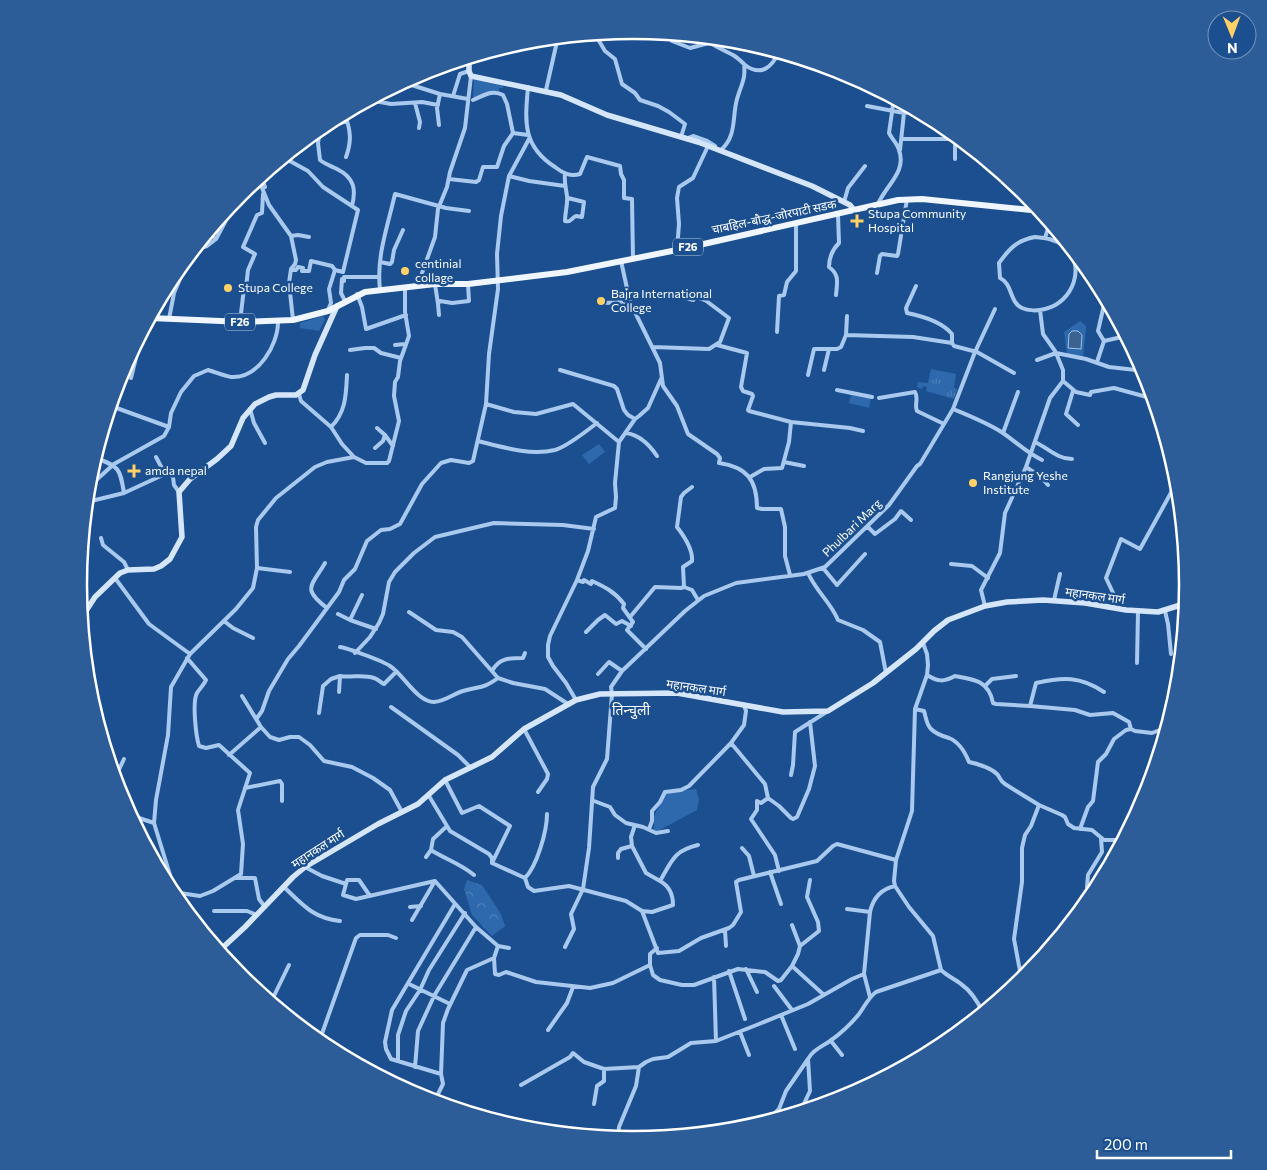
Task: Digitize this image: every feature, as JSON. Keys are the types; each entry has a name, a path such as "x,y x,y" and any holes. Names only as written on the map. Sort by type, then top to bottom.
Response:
{"main road":[{"path":"469,64 470,73 546,90 574,99 607,115 722,151 812,186 850,205 854,210"},
{"name":"चाबहिल-बौद्ध-जोरपाटी सडक","path":"337,306 357,294 380,289 435,284 468,284 567,272 677,250 907,199 1026,206"},
{"path":"88,609 95,597 120,573 128,570 146,570 161,566 174,552 182,536 179,492 190,479 231,446 243,418 250,409 269,397 299,394 305,386 316,354 337,306"},
{"name":"F26","path":"157,318 278,322 328,311 337,306"},
{"name":"महानकल मार्ग","path":"224,946 305,867 369,829 418,804 445,780 470,766 492,757 524,729 576,700 612,691 677,692 783,712 828,711 886,673 948,620 985,606 1007,602 1054,600 1138,612 1165,611 1179,606"}],"street":[{"path":"598,40 605,52 615,58 622,84 635,93 640,100 658,106 685,124 684,138 693,136 708,141 722,151 734,126 736,100 744,78 744,64"},
{"path":"672,41 690,48 707,43"},
{"path":"546,90 557,44"},
{"path":"711,44 740,58 744,64 752,69 767,69 776,57"},
{"path":"417,287 435,237 436,214 447,187 465,128 470,99 470,73 460,74 453,96"},
{"path":"413,85 440,94 470,99 486,93 499,92 503,95 513,133 504,146 497,168 482,167 479,180 476,182 449,179"},
{"path":"528,87 526,119 528,137 541,156 565,174 580,174 587,157 620,166 620,174 624,180 624,198 632,199 633,259"},
{"path":"439,125 438,105 440,94"},
{"path":"379,102 391,104 422,102 438,105"},
{"path":"415,103 420,122 419,128"},
{"path":"893,104 889,133 896,142 900,152"},
{"path":"867,106 908,113"},
{"path":"878,204 885,190 900,169 904,113"},
{"path":"346,157 351,140 347,120"},
{"path":"513,133 528,137"},
{"path":"257,718 262,711 269,691 288,659 339,592 344,580 355,569 367,541 380,530 390,529 400,524 422,484 441,463 451,460 471,462 478,441 486,404 489,354 498,289 497,254 501,216 509,176 528,137"},
{"path":"902,139 946,139"},
{"path":"318,140 320,160 340,170 355,189 352,206"},
{"path":"955,144 955,159"},
{"path":"677,250 679,224 677,198 680,187 683,183 690,182 693,178 708,146"},
{"path":"290,161 308,171 323,187 358,210 343,272 341,293 345,301"},
{"path":"844,202 848,188 865,166"},
{"path":"565,174 568,198 565,206 564,221 566,222 571,221 576,216 582,217 584,202 568,198"},
{"path":"509,176 565,186"},
{"path":"264,183 265,187"},
{"path":"261,186 264,194 291,236 296,260 291,270 290,293 293,320"},
{"path":"240,322 244,288 246,288 248,270 255,254 244,247 257,215 262,213 264,194"},
{"path":"380,289 379,277 382,244 395,194 446,208 468,211"},
{"path":"877,272 882,254 897,256 898,254 907,199"},
{"path":"836,296 837,275 829,267 829,263 834,247 839,243 838,215"},
{"path":"777,332 779,296 784,295 787,282 796,271 796,223"},
{"path":"204,247 216,238 223,225"},
{"path":"1045,238 1048,229"},
{"path":"380,262 390,264 392,262 394,250 403,230"},
{"path":"291,236 309,237"},
{"path":"1061,244 1056,241 1035,237 1020,241 1010,248 999,262 1000,278 1008,284 1016,304 1025,309 1040,310 1053,307 1064,300 1071,290 1075,276 1074,262"},
{"path":"291,270 296,270 298,267 303,268 302,271 309,271 311,261 332,266 335,270 343,272"},
{"path":"621,261 630,302 660,364 663,386 677,406 688,434 717,454 720,458 719,463 738,466 750,477 758,508 781,509 786,528 785,556 790,575"},
{"path":"328,311 330,303 329,289 335,270"},
{"path":"342,281 344,281 344,277 379,277"},
{"path":"169,319 174,293 178,283"},
{"path":"435,284 439,315"},
{"path":"438,304 440,301 452,303 469,301 468,284"},
{"path":"299,394 301,401 331,427 344,447 354,457 366,463 387,463 399,421 394,396 395,382 409,336 401,286"},
{"path":"916,286 906,311 907,313 925,318 945,328 952,334 954,346 975,352 1014,373"},
{"path":"653,347 709,349 720,342 729,318 705,300 696,297 693,300 679,296 679,294 666,292"},
{"path":"357,294 366,329 406,315"},
{"path":"602,303 630,302"},
{"path":"1098,362 1104,340 1098,331 1104,308"},
{"name":"Phulbari Marg","path":"612,691 622,671 698,600 736,583 808,573 823,568 890,506 920,464 953,409 975,352 995,309"},
{"path":"985,606 982,590 1000,552 1005,513 1026,467 1050,398 1063,381 1063,370 1055,352 1043,334 1040,310"},
{"path":"808,375 814,349 840,348 846,335 847,316"},
{"path":"98,479 114,464 164,436 169,427 171,413 181,392 194,376 208,370 231,377 250,372 257,366 271,350 278,322"},
{"path":"846,335 913,337 952,342"},
{"path":"1104,340 1120,337"},
{"path":"395,345 405,344"},
{"path":"717,345 747,353 741,387 743,391 753,396 748,410 791,422 863,431"},
{"path":"350,350 374,348 381,353 401,358"},
{"path":"824,370 829,349"},
{"path":"1037,360 1055,352 1098,362 1109,367 1135,370"},
{"path":"131,378 135,364"},
{"path":"560,370 614,386 617,389 626,413 634,419"},
{"path":"331,427 340,417 345,397 347,375"},
{"path":"576,700 566,683 552,666 548,656 550,636 577,580 588,551 598,515 615,508 614,483 619,442 634,419 648,408 661,378"},
{"path":"1063,381 1073,390 1090,395 1091,392 1114,388 1146,396"},
{"path":"837,390 872,397"},
{"path":"1073,390 1066,414 1078,425"},
{"path":"879,398 915,392 917,401 915,408 917,411 944,424"},
{"path":"1003,433 1018,392"},
{"path":"486,404 514,412 536,414 573,404 619,442"},
{"path":"116,408 169,427"},
{"path":"250,409 254,423 265,443"},
{"path":"953,409 1003,433 1030,454 1042,460"},
{"path":"750,477 764,469 781,469 791,422"},
{"path":"478,441 534,453 557,450 584,434 597,423"},
{"path":"377,428 393,446"},
{"path":"626,434 632,434 644,441 657,456"},
{"path":"375,448 383,441 385,435"},
{"path":"1035,442 1047,447 1064,459 1072,458"},
{"path":"156,457 165,474"},
{"path":"169,872 154,822 156,800 168,735 171,687 189,656 253,588 257,568 256,527 258,520 276,498 315,468 327,462 354,457"},
{"path":"102,460 114,464 121,475 124,493"},
{"path":"784,462 804,466"},
{"path":"1026,467 1041,477 1048,485"},
{"path":"94,500 124,493 165,474 173,476 174,485 179,492"},
{"path":"684,587 683,567 692,561 692,555 682,533 677,527 681,497 692,487"},
{"path":"1113,608 1115,598 1106,578 1121,539 1140,549 1171,491"},
{"path":"868,527 875,534 895,519 901,511 911,520"},
{"path":"355,653 376,629 383,614 390,582 395,572 414,553 435,537 494,524 563,525 594,529"},
{"path":"101,538 103,545 124,562 128,570"},
{"path":"823,568 837,585 865,554"},
{"path":"325,563 310,588 313,597 327,608"},
{"path":"951,564 972,566 988,578"},
{"path":"257,568 290,572"},
{"path":"808,573 816,588 834,609 838,620 863,630 880,642 886,673"},
{"path":"1054,600 1060,574"},
{"path":"115,578 149,624 189,656 206,680 196,694 194,703 196,737 199,746 206,748 218,745 250,773 238,810 243,844 241,874 200,896 183,894"},
{"path":"577,580 584,582 584,580 591,584 592,581 619,597 624,604 623,608 633,622 627,630 646,649"},
{"path":"630,617 654,587 684,587 692,590 698,600"},
{"path":"350,620 362,595"},
{"path":"1165,611 1171,654"},
{"path":"409,612 436,630 459,634 498,678 545,689 568,704"},
{"path":"1137,663 1138,612"},
{"path":"338,614 376,629"},
{"path":"586,632 605,615 616,624 622,621 631,626"},
{"path":"224,621 253,638"},
{"path":"923,643 928,665 927,675 915,709 912,811 896,860 895,886 911,911 934,936 941,970 962,984 974,997 980,1007"},
{"path":"340,647 350,649 355,653 392,666 426,700 433,702 444,700 462,691 488,686 498,678"},
{"path":"492,671 496,664 504,659 523,658 525,653"},
{"path":"598,674 609,662 622,671"},
{"path":"319,712 323,686 331,679 340,676 354,678 361,676 375,678 384,684 396,672"},
{"path":"927,675 940,682 947,681 955,676 986,685"},
{"path":"339,692 340,676"},
{"path":"986,685 992,679 1016,676"},
{"path":"1030,706 1036,684 1056,678 1071,678 1094,685 1104,692"},
{"path":"986,685 993,702 996,704 1075,710 1090,714 1113,712 1128,722 1131,729 1135,732 1152,732 1160,730"},
{"path":"565,947 574,929 571,914 583,889 594,801 594,784 603,771 607,759 612,691"},
{"path":"242,696 261,727 274,739 299,737 310,745 324,761 352,766 382,783 390,790 402,812"},
{"path":"649,829 652,821 652,811 660,802 664,792 681,790 689,786 731,743 744,725 746,711 744,705"},
{"path":"391,707 458,755 470,766"},
{"path":"915,709 924,711 926,723 930,729 942,737 950,738 964,750 969,762 992,770 998,774 1001,781 1039,805 1065,817 1068,824 1080,829 1092,830 1108,840 1116,840"},
{"path":"791,775 794,765 796,732 828,711"},
{"path":"731,743 763,781 768,798 793,819 797,817 809,789 815,766 810,722"},
{"path":"229,755 261,727"},
{"path":"524,729 548,774 547,779 538,792"},
{"path":"1080,829 1093,801 1098,762 1106,754 1117,736 1131,729"},
{"path":"119,769 124,759"},
{"path":"445,780 462,813 479,806 510,826 492,863"},
{"path":"244,788 280,781 282,784 282,801"},
{"path":"429,796 447,826 456,834 489,854 492,858 492,863"},
{"path":"768,798 757,802 757,810 751,819 775,855 779,871"},
{"path":"594,801 610,808 615,815 626,823 649,829 656,833 668,831"},
{"path":"1020,971 1014,939 1022,882 1022,848 1025,835 1031,826 1039,805"},
{"path":"525,878 539,852 547,823 547,814"},
{"path":"140,818 154,822"},
{"path":"492,863 525,878 528,887 534,892 569,886 626,901 642,911 652,912 673,905 670,891 666,884 646,873 632,846 631,837 635,825"},
{"path":"426,857 434,839 447,826"},
{"path":"1087,887 1088,875 1102,852 1102,838"},
{"path":"642,911 658,953 679,951 701,938 725,930 733,925 741,912 736,882 739,880 817,861 833,846 838,844 896,860"},
{"path":"658,880 678,853 698,845"},
{"path":"618,858 620,848 632,846"},
{"path":"742,848 749,856 754,876"},
{"path":"430,850 445,859 459,864 474,875"},
{"path":"305,867 346,884"},
{"path":"770,872 781,904"},
{"path":"236,878 255,878 259,899 264,907"},
{"path":"370,896 358,880 347,880 343,895 356,899 370,896 435,881"},
{"path":"800,946 819,931 818,922 807,897 810,880"},
{"path":"435,881 476,927 498,946 509,948"},
{"path":"412,920 435,881"},
{"path":"870,997 864,974 870,912 872,904 879,894 895,886"},
{"path":"284,887 306,908 320,918 340,921"},
{"path":"441,1074 389,1057 385,1042 390,1016 455,904"},
{"path":"410,907 421,906"},
{"path":"847,909 870,912"},
{"path":"214,912 247,911 257,915"},
{"path":"398,1061 398,1035 406,1011 465,913"},
{"path":"657,948 650,954 650,965 653,975 660,980 682,985 694,985 729,971 746,969 765,972 778,981 792,966 798,954 800,946 792,925"},
{"path":"415,1067 418,1030 434,996 476,927"},
{"path":"725,930 726,946"},
{"path":"322,1033 356,938 360,934 388,935 396,938"},
{"path":"498,946 494,958 495,974 499,975 506,972 536,982 573,987 590,988 613,983 650,965"},
{"path":"438,1095 444,1084 441,1074 442,1023 468,970 494,958"},
{"path":"274,997 289,965"},
{"path":"792,966 824,996"},
{"path":"746,969 757,992"},
{"path":"775,1113 779,1109 786,1091 813,1052 830,1041 859,1014 870,997 886,988 941,970"},
{"path":"729,971 745,1019"},
{"path":"521,1085 570,1057 573,1053 584,1062 604,1069 639,1067 653,1059 668,1056 691,1043 716,1040 740,1032 808,1004 852,978 864,974"},
{"path":"714,977 716,1040"},
{"path":"408,984 450,1004"},
{"path":"774,986 792,1010"},
{"path":"548,1030 567,1002 573,987"},
{"path":"781,1015 795,1048"},
{"path":"740,1032 749,1055"},
{"path":"830,1041 842,1055"},
{"path":"804,1104 810,1091 808,1059"},
{"path":"619,1131 636,1086 639,1067"},
{"path":"594,1104 597,1086 604,1081 604,1069"}],"green space":[{"path":"474,78 503,84 503,88 499,88 499,93 473,100"},
{"path":"323,316 325,320 319,331 300,328 300,323"},
{"path":"1080,321 1086,326 1083,357 1067,354 1064,332"},
{"path":"931,369 956,374 954,388 957,389 954,399 926,391 927,387 923,386 922,389 917,387 918,382 928,383"},
{"path":"851,395 871,398 869,408 849,403"},
{"path":"599,444 605,452 589,464 582,455"},
{"path":"696,789 699,800 697,810 654,833 654,816 666,792"},
{"path":"467,880 482,885 501,914 505,926 492,936 472,915 464,889"}],"shaded area":[{"path":"1072,331 1078,331 1082,335 1081,349 1068,348 1069,334"}],"place":[{"name":"Stupa Community Hospital","path":"857,221"},
{"name":"centinial collage","path":"405,271"},
{"name":"Stupa College","path":"228,288"},
{"name":"Bajra International College","path":"601,301"},
{"name":"amda nepal","path":"134,471"},
{"name":"Rangjung Yeshe Institute","path":"973,483"}],"district":[{"name":"तिन्चुली","path":"631,710"}]}
